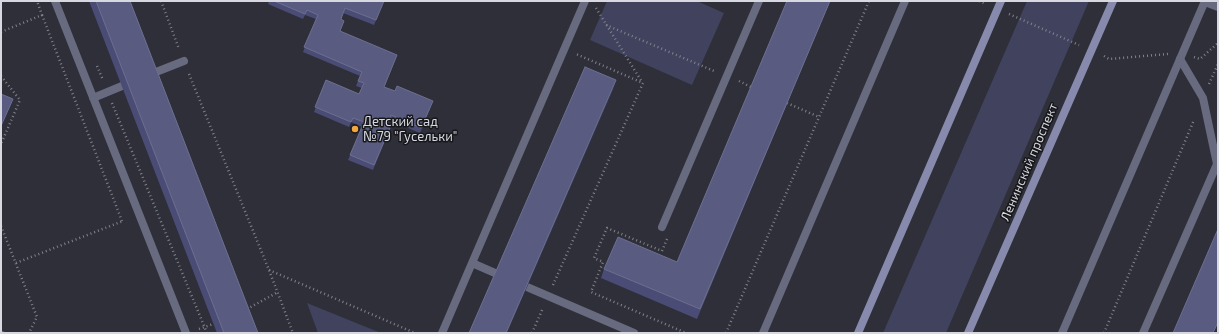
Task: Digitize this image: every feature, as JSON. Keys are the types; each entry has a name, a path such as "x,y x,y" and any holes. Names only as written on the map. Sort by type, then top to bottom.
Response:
{"main road":[{"path":"858,333 1001,1"},
{"name":"Ленинский проспект","path":"968,333 1113,1"}],"street":[{"path":"55,1 186,333"},
{"path":"662,227 759,1"},
{"path":"763,333 905,1"},
{"path":"1062,333 1205,1 1218,7"},
{"path":"442,333 565,49 589,2"},
{"path":"1143,333 1217,164 1203,98 1180,59"},
{"path":"151,74 184,61"},
{"path":"93,98 122,86"},
{"path":"472,263 495,273"},
{"path":"527,287 634,333"}],"path":[{"path":"37,1 122,221"},
{"path":"161,1 278,292 293,333"},
{"path":"726,333 869,1"},
{"path":"589,2 606,25 643,83"},
{"path":"1,32 42,15"},
{"path":"606,25 751,87"},
{"path":"565,49 643,83"},
{"path":"96,64 207,333"},
{"path":"1104,333 1218,64"},
{"path":"1,76 20,100 1,144"},
{"path":"532,333 643,83"},
{"path":"787,103 819,117"},
{"path":"16,263 156,208"},
{"path":"1,226 37,317 29,333"},
{"path":"269,270 415,333"},
{"path":"243,311 278,292"},
{"path":"194,331 213,324"}],"shaded area":[{"path":"607,1 697,1 724,13 692,85 590,40"},
{"path":"1027,1 1089,1 946,333 883,333"},
{"path":"307,303 381,333 318,333"}],"building":[{"path":"96,1 130,1 258,333 224,333"},
{"path":"274,1 384,1 376,20 345,8 341,19 344,21 340,31 397,55 384,87 395,91 397,86 433,101 421,128 391,115 386,127 390,128 374,165 350,155 364,122 353,118 351,122 315,107 326,80 359,94 364,83 358,81 362,72 304,47 318,15 307,10 305,14"},
{"path":"787,1 830,1 700,309 604,269 618,237 677,262"},
{"path":"585,67 616,80 506,333 469,333"},
{"path":"1,94 13,99 1,126"},
{"path":"1218,229 1218,322 1213,333 1173,333"}],"place":[{"name":"Детский сад №79 \"Гусельки\"","path":"355,129"}]}
